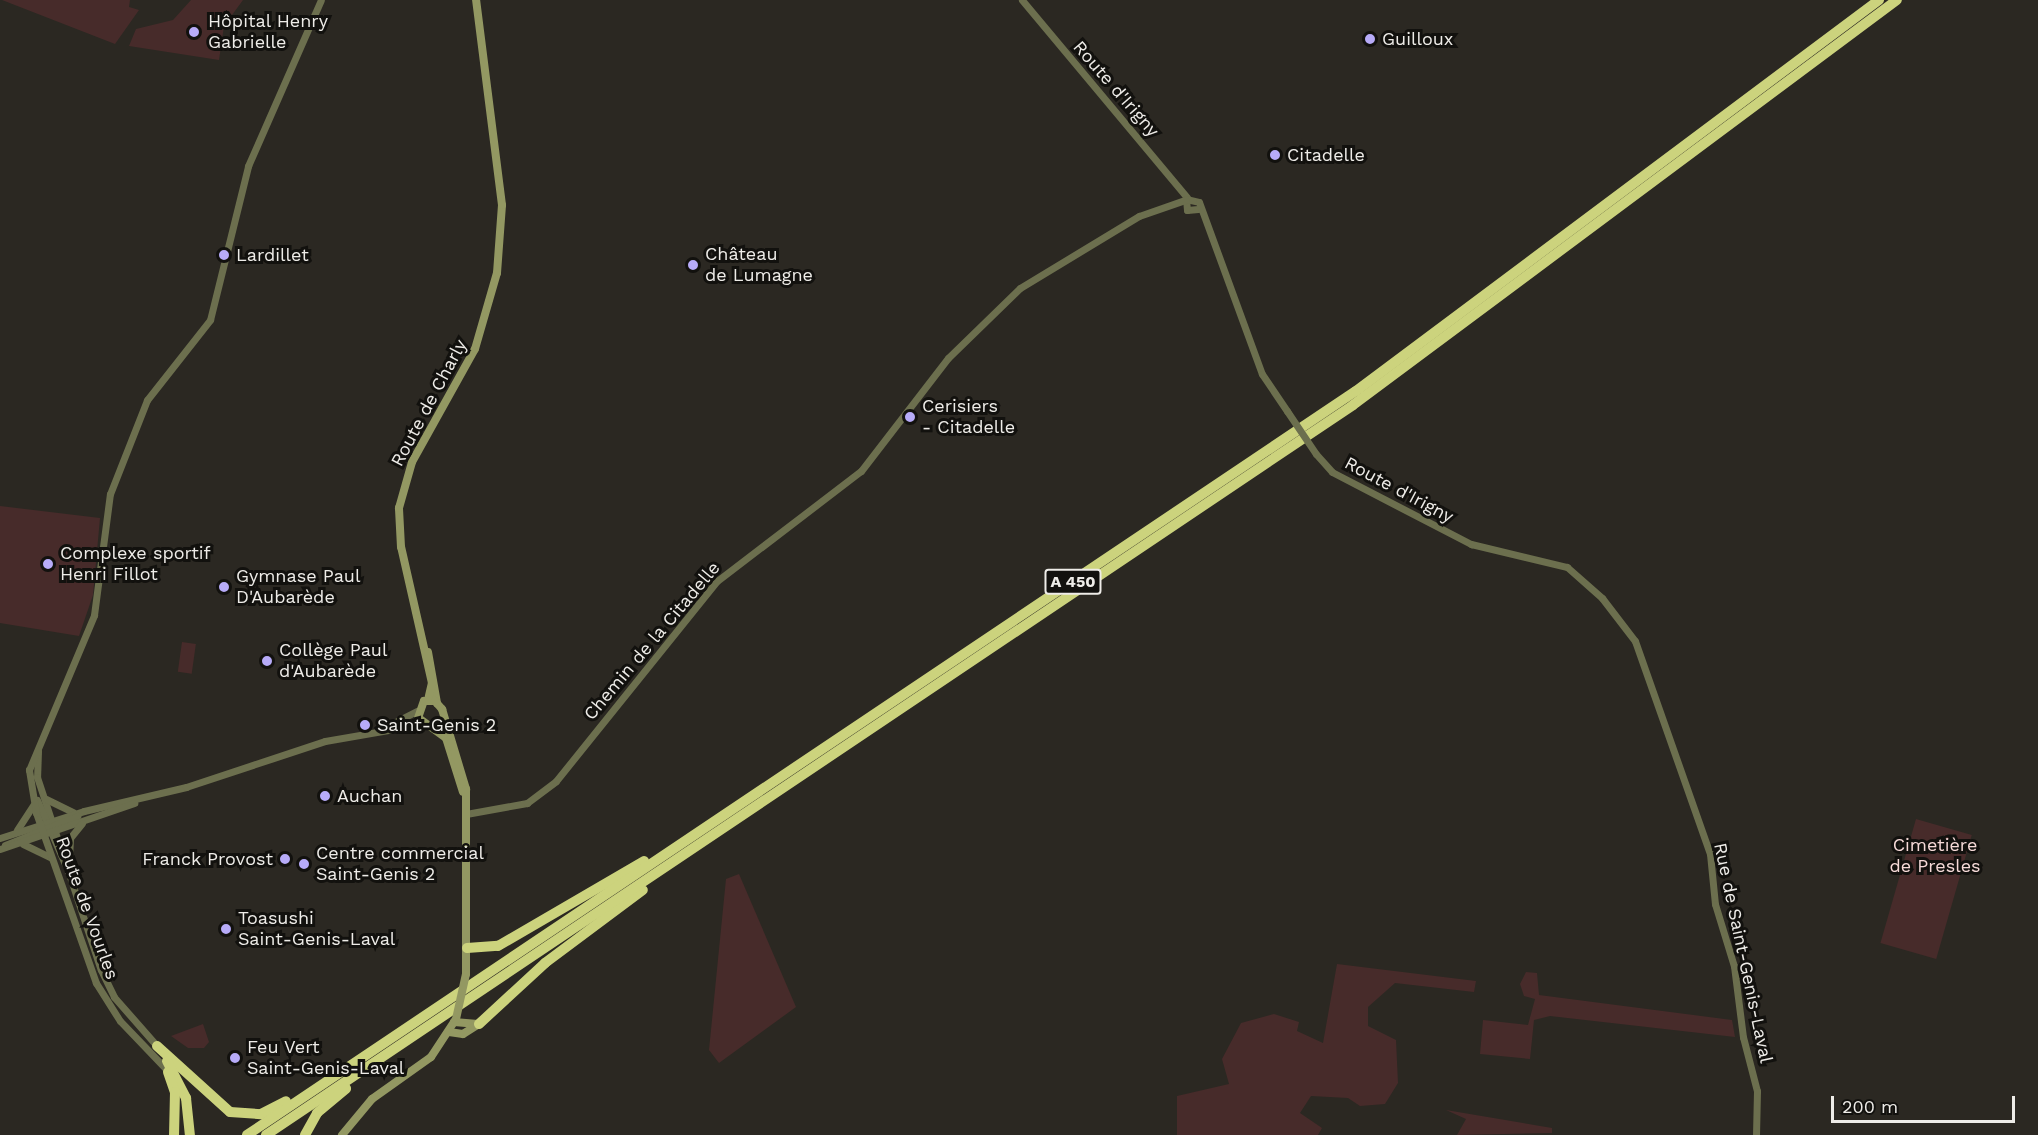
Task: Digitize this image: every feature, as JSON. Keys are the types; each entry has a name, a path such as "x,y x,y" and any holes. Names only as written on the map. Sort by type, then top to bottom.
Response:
{"highway":[{"name":"A 450","path":"247,1135 1356,391 1879,0"},
{"name":"A 450","path":"266,1135 1353,405 1897,0"},
{"path":"479,1024 554,956 684,861 687,852"},
{"path":"467,948 498,946 658,854 668,853"},
{"path":"157,1046 219,1106 240,1115 269,1111 344,1070"},
{"path":"157,1046 186,1098 190,1135"},
{"path":"305,1135 317,1113 381,1063 385,1055"},
{"path":"172,1073 175,1092 174,1135"}],"main road":[{"name":"Route de Charly","path":"442,717 398,527 402,489 481,334 502,232 476,0"},
{"name":"Route de Charly","path":"423,640 432,683 428,700"},
{"path":"437,702 428,700 417,711 427,725 446,738 463,792"},
{"path":"342,1135 372,1099 431,1057 455,1020 466,974 466,814 463,792 442,717 427,725"},
{"path":"455,1020 479,1024"},
{"path":"449,1032 463,1034 479,1024"}],"street":[{"name":"Route de Vourles","path":"33,796 29,770 94,615 110,494 147,400 210,320 248,166 321,0"},
{"name":"Route d'Irigny","path":"1022,0 1186,199 1186,210 1198,209"},
{"name":"Route d'Irigny","path":"1186,199 1198,199 1198,209 1262,374 1316,454 1332,472 1471,544 1567,567 1617,615"},
{"name":"Chemin de la Citadelle","path":"466,814 527,803 556,781 717,581 861,471 948,358 1020,288 1139,216 1186,199"},
{"name":"Rue de Saint-Genis-Laval","path":"1617,615 1647,665 1670,751 1710,854 1715,904 1734,966 1743,1037 1757,1091 1756,1135"},
{"path":"266,760 304,742 403,720 417,711"},
{"path":"0,849 84,811 153,795 347,735 427,725"},
{"name":"Route de Vourles","path":"42,735 36,767 53,859 84,952 96,983 120,1021 172,1073"},
{"path":"43,795 61,810 84,811"},
{"path":"0,838 84,822 153,795"},
{"path":"33,796 48,828"},
{"path":"10,835 29,817 33,796"},
{"path":"70,878 68,847 84,822"},
{"name":"Route de Vourles","path":"48,828 66,865 101,970 114,997 157,1046"},
{"path":"0,849 15,845 48,828"},
{"path":"15,845 34,846 53,859"},
{"path":"84,952 90,937"},
{"path":"101,970 96,983 114,997"}],"green space":[{"path":"2,0 130,0 129,7 139,10 115,44"},
{"path":"191,0 243,0 224,26 219,60 129,46 136,29 173,20"},
{"name":"Complexe sportif Henri Fillot","path":"0,506 100,518 93,595 79,636 0,623"},
{"path":"182,642 196,644 192,674 178,672"},
{"name":"Cimetière de Presles","path":"1916,819 1972,835 1936,959 1880,943"},
{"path":"739,874 796,1007 719,1063 709,1050 726,879"},
{"path":"1337,964 1476,981 1474,992 1395,983 1368,1007 1368,1026 1396,1040 1398,1083 1385,1104 1360,1106 1348,1098 1311,1096 1300,1113 1322,1128 1318,1135 1177,1135 1177,1096 1229,1084 1222,1059 1241,1023 1274,1014 1299,1022 1297,1031 1323,1043"},
{"path":"1526,972 1537,973 1539,995 1732,1020 1735,1037 1550,1016 1534,1020 1530,1059 1480,1054 1483,1020 1528,1025 1535,999 1524,996 1520,984"},
{"path":"203,1024 209,1042 204,1048 188,1048 171,1036"},
{"path":"1446,1110 1552,1128 1552,1133 1457,1135 1466,1119"}],"place":[{"name":"Hôpital Henry Gabrielle","path":"194,32"},
{"name":"Guilloux","path":"1370,39"},
{"name":"Citadelle","path":"1275,155"},
{"name":"Lardillet","path":"224,255"},
{"name":"Château de Lumagne","path":"693,265"},
{"name":"Cerisiers - Citadelle","path":"910,417"},
{"name":"Complexe sportif Henri Fillot","path":"48,564"},
{"name":"Gymnase Paul D'Aubarède","path":"224,587"},
{"name":"Collège Paul d'Aubarède","path":"267,661"},
{"name":"Saint-Genis 2","path":"365,725"},
{"name":"Auchan","path":"325,796"},
{"name":"Franck Provost","path":"285,859"},
{"name":"Centre commercial Saint-Genis 2","path":"304,864"},
{"name":"Toasushi Saint-Genis-Laval","path":"226,929"},
{"name":"Feu Vert Saint-Genis-Laval","path":"235,1058"}]}
